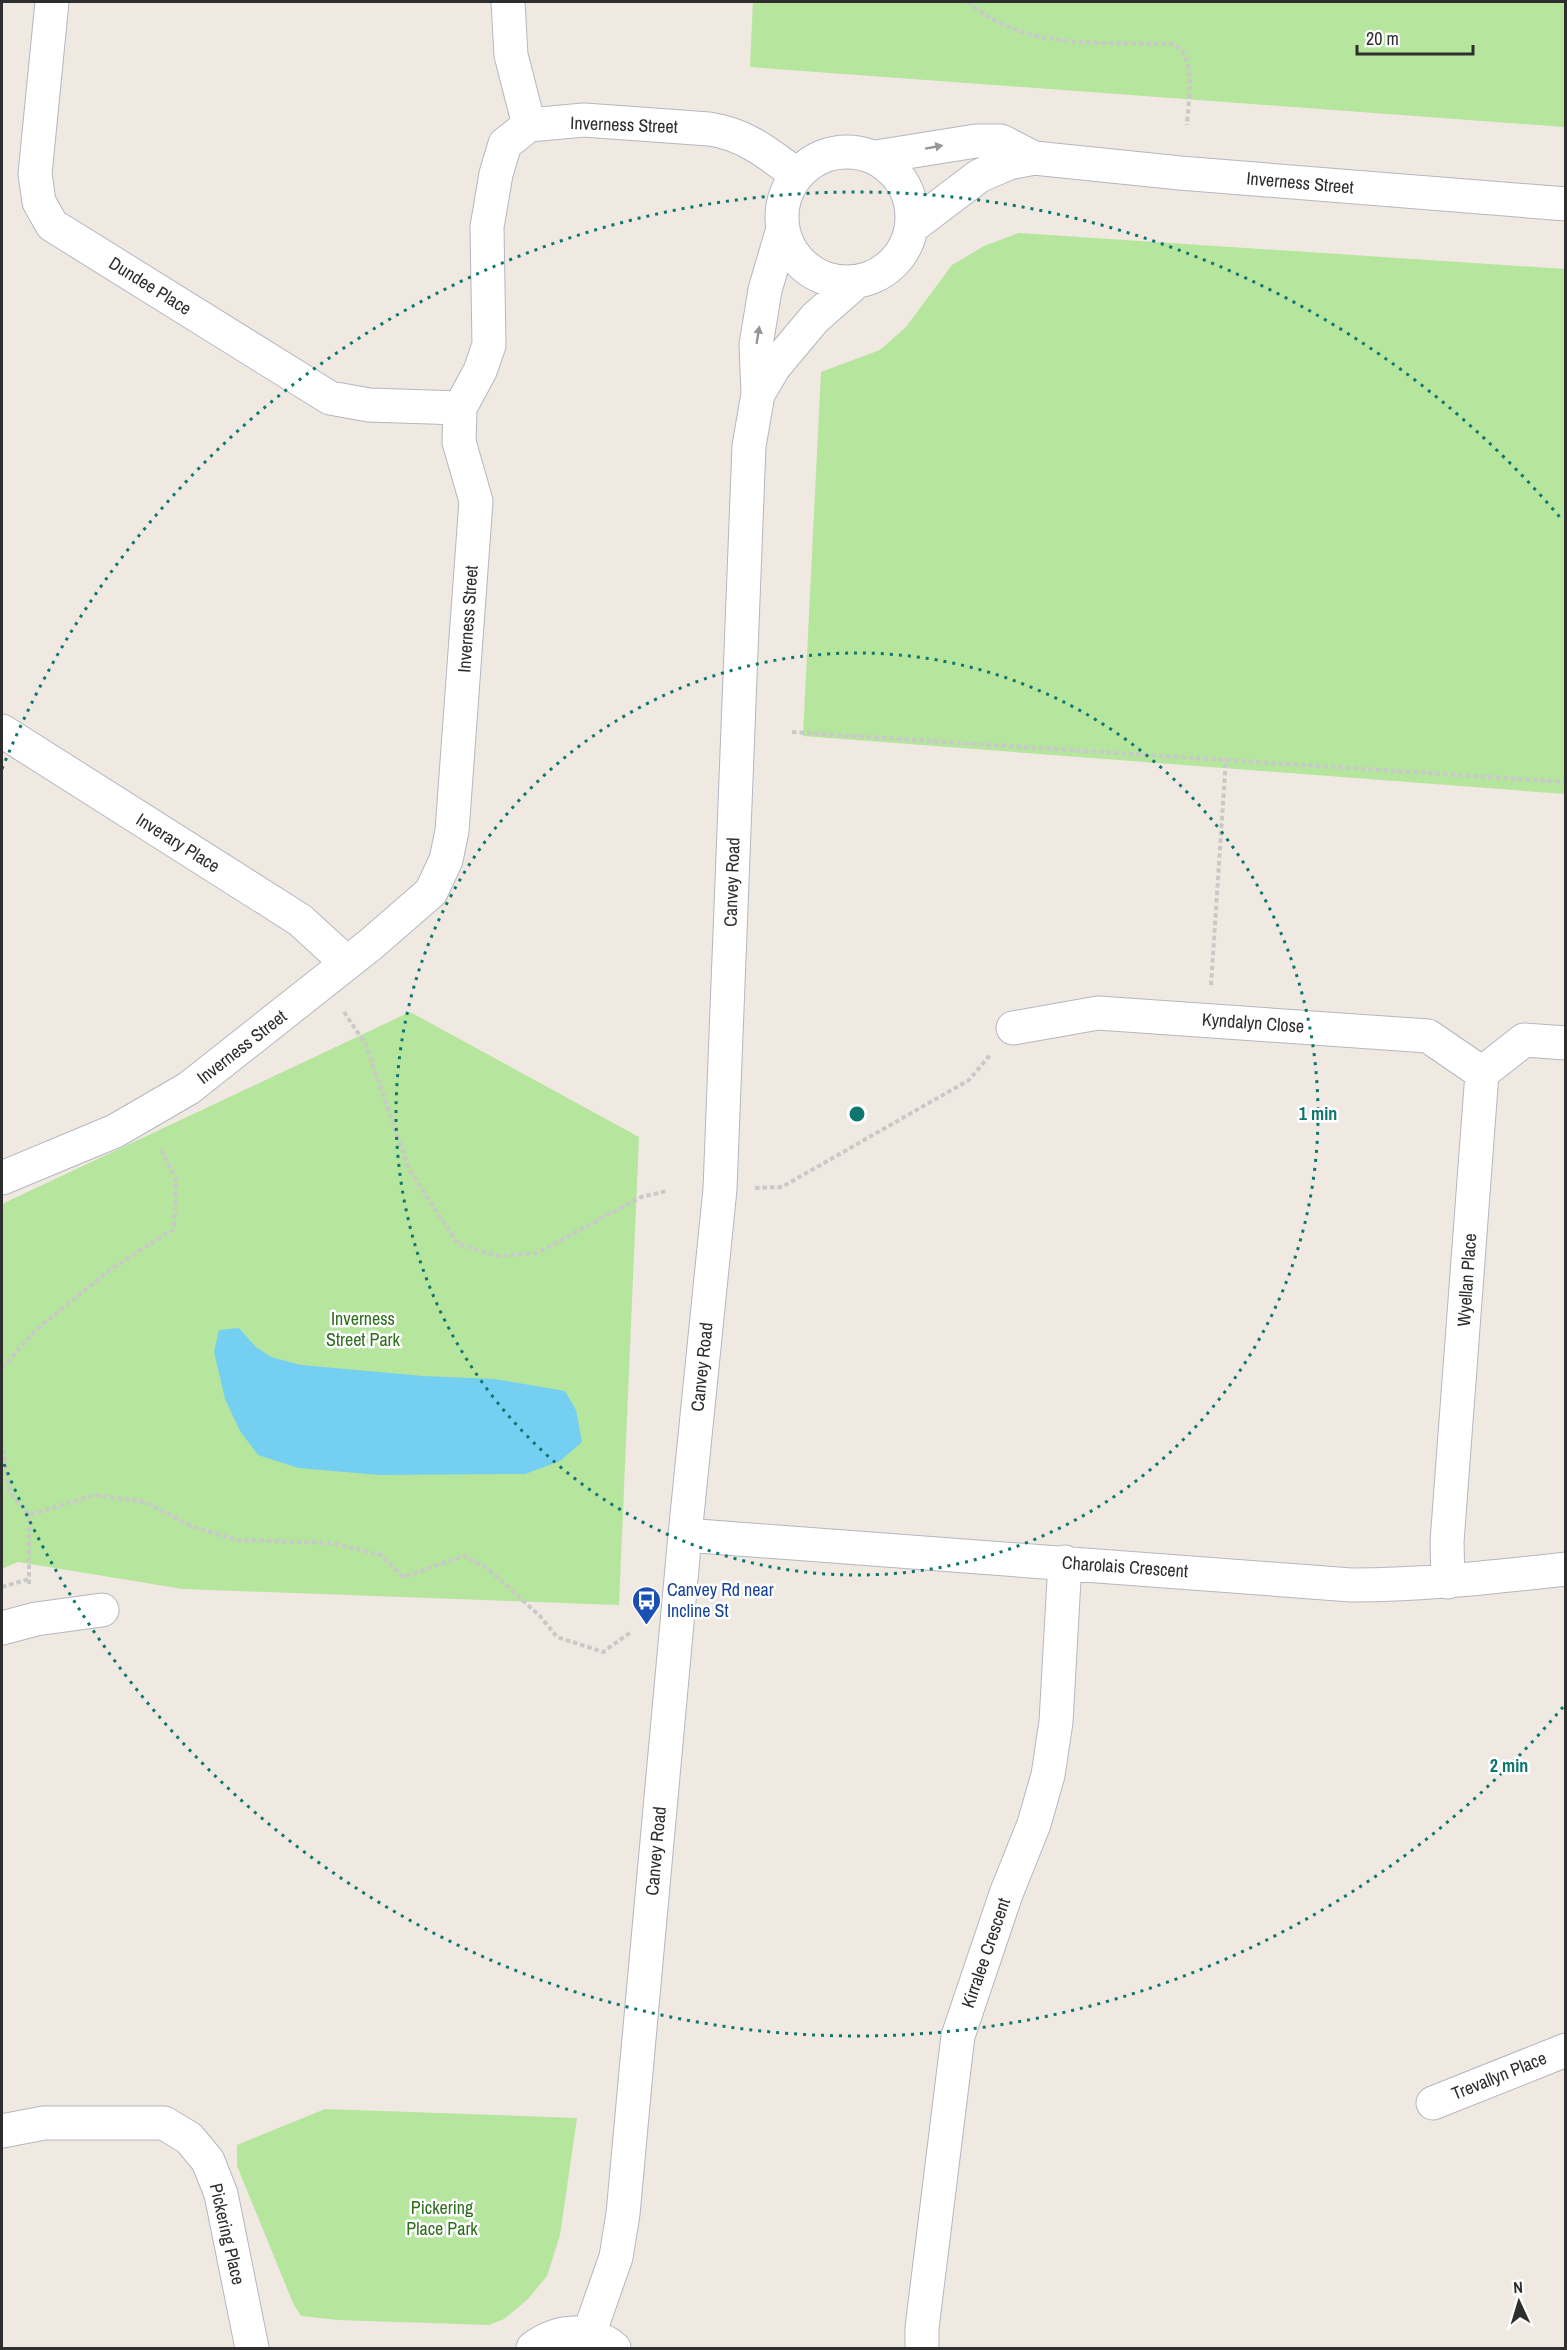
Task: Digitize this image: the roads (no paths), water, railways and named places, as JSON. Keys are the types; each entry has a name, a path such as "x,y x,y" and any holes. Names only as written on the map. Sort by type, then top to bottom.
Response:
{"street":[{"name":"Dundee Place","path":"52,2 35,174 39,202 52,225 330,399 369,405 460,408"},
{"path":"508,2 511,55 529,125"},
{"name":"Inverness Street","path":"2,1178 115,1131 189,1088 336,972 431,892 446,860 454,801 476,501 459,442 460,408 480,371 489,345 487,227 496,174 505,144 529,125 584,120 718,130 747,140 797,175"},
{"name":"Inverness Street","path":"876,157 976,141 1001,141 1035,158"},
{"path":"758,393 756,345 765,290 783,232 782,209 787,187 803,168 830,153 852,151 876,157 895,171 909,192 914,215 913,226 905,248 891,266 878,275 856,282 829,280 808,270 792,253 783,232"},
{"name":"Inverness Street","path":"913,226 979,176 1008,163 1035,158 1180,173 1566,204"},
{"path":"758,393 774,367 815,318 856,282"},
{"name":"Canvey Road","path":"602,2341 623,2214 685,1535 720,1189 749,446 758,393"},
{"name":"Inverary Place","path":"2,731 300,920 336,972"},
{"name":"Kyndalyn Close","path":"1013,1028 1098,1013 1428,1036 1482,1073"},
{"path":"1482,1073 1524,1040 1566,1043"},
{"name":"Wyellan Place","path":"1448,1582 1447,1542 1482,1073"},
{"name":"Charolais Crescent","path":"685,1535 1351,1585 1448,1582 1566,1569"},
{"name":"Kirralee Crescent","path":"922,2349 922,2328 958,2036 1002,1905 1034,1824 1048,1775 1056,1722 1065,1562"},
{"path":"15,1624 102,1610"},
{"name":"Trevallyn Place","path":"1433,2103 1566,2050"},
{"name":"Pickering Place","path":"2,2131 44,2123 164,2123 189,2138 208,2162 221,2194 252,2349"},
{"path":"533,2349 560,2334 574,2332 602,2341"}],"water":[{"path":"239,1328 256,1347 271,1357 301,1365 423,1376 495,1379 565,1391 576,1410 582,1442 560,1461 525,1474 380,1475 298,1468 258,1455 240,1431 225,1399 214,1352 219,1330"}],"place":[{"name":"Canvey Rd near Incline St","path":"646,1626"}],"park label":[{"name":"Inverness Street Park","path":"363,1329"},
{"name":"Pickering Place Park","path":"442,2218"}]}
